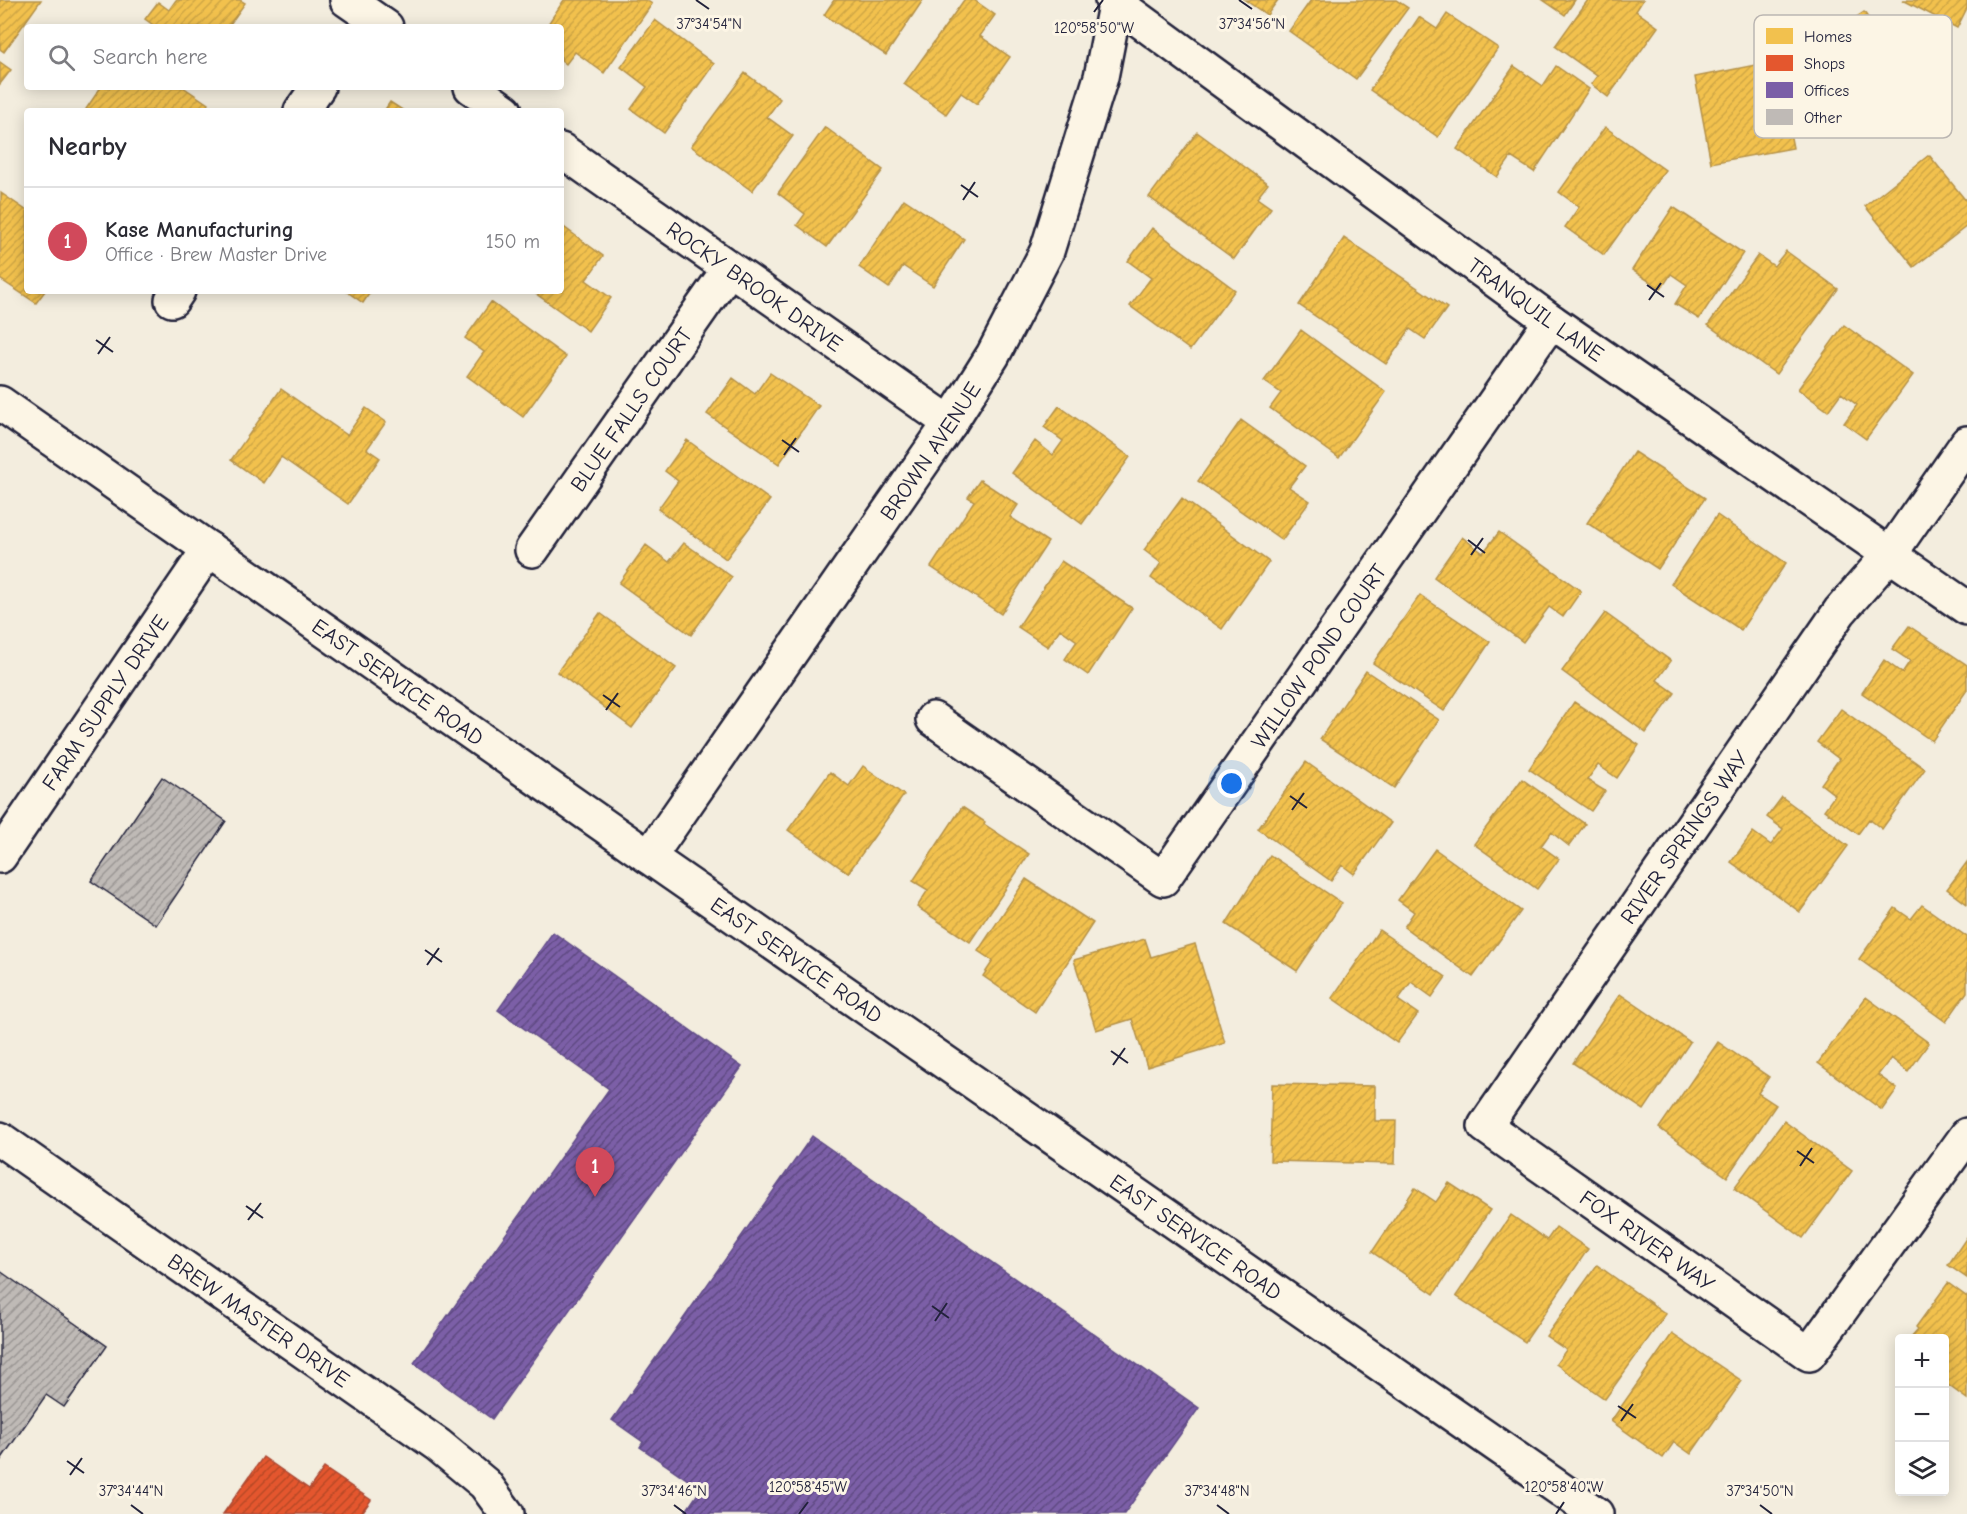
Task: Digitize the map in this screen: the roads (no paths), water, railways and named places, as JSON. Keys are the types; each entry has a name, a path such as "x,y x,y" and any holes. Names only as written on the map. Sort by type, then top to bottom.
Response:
{"street":[{"name":"TRANQUIL LANE","path":"1115,1 1551,321 1967,608"},
{"name":"BROWN AVENUE","path":"649,857 950,423 993,354 1047,251 1101,77 1115,1"},
{"path":"303,108 316,90"},
{"path":"475,90 502,108"},
{"name":"ROCKY BROOK DRIVE","path":"564,152 950,423"},
{"name":"BLUE FALLS COURT","path":"532,550 729,269"},
{"name":"WILLOW POND COURT","path":"933,719 1163,879 1551,321"},
{"name":"EAST SERVICE ROAD","path":"0,403 649,857 1596,1514"},
{"name":"RIVER SPRINGS WAY","path":"1485,1126 1840,611 1890,554 1967,443"},
{"name":"FARM SUPPLY DRIVE","path":"0,856 209,549"},
{"name":"FOX RIVER WAY","path":"1485,1126 1809,1354 1967,1135"},
{"name":"BREW MASTER DRIVE","path":"0,1139 438,1445 485,1484 507,1514"}],"place":[{"name":"Kase Manufacturing","path":"595,1197"}]}
